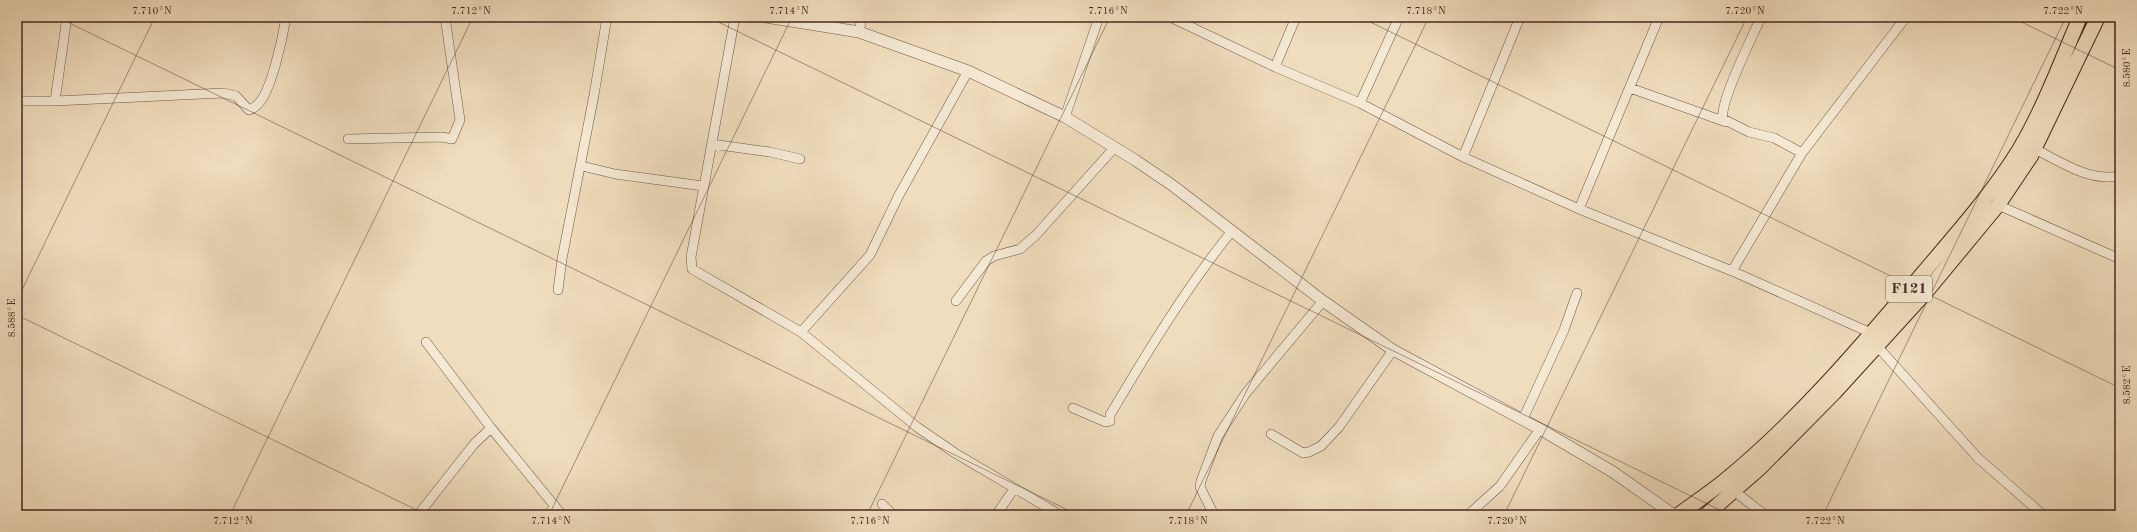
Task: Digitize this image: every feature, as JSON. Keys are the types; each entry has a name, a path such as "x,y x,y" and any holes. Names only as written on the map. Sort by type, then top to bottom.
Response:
{"main road":[{"name":"F121","path":"1678,515 1723,482 1786,425 1871,333 1986,197 2020,148 2080,17"},
{"name":"F121","path":"1706,515 1796,434 1926,292 1998,204 2033,152 2098,17"},
{"path":"2020,148 2033,152"}],"street":[{"path":"55,102 67,17"},
{"path":"17,101 55,102 223,93 236,96 249,110 258,105 268,86 284,31 286,17"},
{"path":"348,139 442,137 452,139 460,120 445,17"},
{"path":"558,290 564,245 582,166 607,17"},
{"path":"735,17 703,186 691,257 692,269 801,332 917,427 1014,489 1060,515"},
{"path":"766,17 859,32 968,71 1065,117 1172,185 1231,232 1323,301 1393,350 1523,419 1613,472 1674,515"},
{"path":"859,32 862,17"},
{"path":"1065,117 1099,17"},
{"path":"1170,17 1193,21 1275,67 1360,103 1463,157 1579,209 1732,271 1871,333"},
{"path":"1275,67 1296,17"},
{"path":"1360,103 1399,17"},
{"path":"1463,157 1520,17"},
{"path":"1579,209 1659,17"},
{"path":"1726,122 1722,119 1721,114 1761,17"},
{"path":"1732,271 1802,153 1906,17"},
{"path":"801,332 870,255 899,195 968,71"},
{"path":"1630,88 1726,122 1749,132 1774,138 1802,153"},
{"path":"712,144 770,152 800,159"},
{"path":"956,301 986,261 994,256 1020,249 1036,235 1115,148"},
{"path":"2033,152 2089,174 2105,178 2120,176"},
{"path":"582,166 615,174 703,186"},
{"path":"1998,204 2120,259"},
{"path":"1073,408 1105,422 1110,421 1110,415 1164,324 1206,263 1231,232"},
{"path":"1523,419 1564,330 1577,293"},
{"path":"1214,515 1200,487 1218,436 1246,393 1293,339 1323,301"},
{"path":"426,342 491,428 562,515"},
{"path":"1877,346 1978,458 2043,515"},
{"path":"1271,434 1303,453 1309,452 1321,446 1339,427 1393,350"},
{"path":"418,515 474,444 491,428"},
{"path":"1468,515 1500,486 1540,429"},
{"path":"996,515 1014,489"},
{"path":"1734,491 1764,515"},
{"path":"882,504 893,515"},
{"path":"548,515 554,506"}]}
